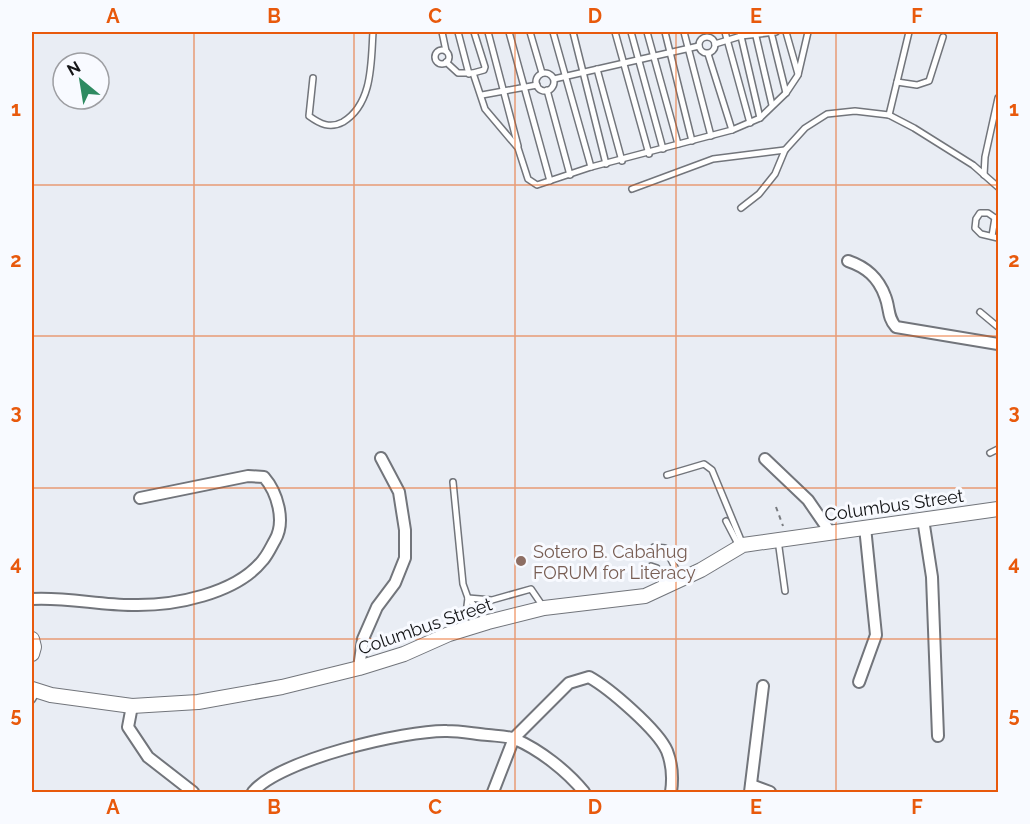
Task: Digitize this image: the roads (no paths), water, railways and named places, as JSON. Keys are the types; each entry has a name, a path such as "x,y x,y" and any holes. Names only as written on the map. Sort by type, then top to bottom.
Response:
{"street":[{"path":"848,261 864,267 874,276 885,296 890,320 896,327 999,344"},
{"path":"359,668 363,639 377,607 395,583 405,558 405,530 399,492 381,458"},
{"path":"765,459 808,500 830,532"},
{"path":"32,599 49,598 133,605 198,598 241,580 263,561 279,533 274,489 264,477 248,476 140,498"},
{"name":"Columbus Street","path":"33,693 132,706 198,702 282,687 405,654 464,629 488,622 544,608 645,596 682,580 742,546 783,538 999,509"},
{"path":"923,519 932,577 938,735"},
{"path":"859,682 876,636 865,527"},
{"path":"32,639 34,647 32,654"},
{"path":"493,792 514,738 569,683 589,677 609,688 666,749 672,775 672,792"},
{"path":"763,686 751,789 770,792"},
{"path":"132,706 128,727 148,757 192,792"},
{"path":"253,792 260,783 279,772 371,742 446,731 514,738 545,756 584,792"}],"lane":[{"path":"313,78 309,116 320,124 337,125 353,116 368,85 373,32"},
{"path":"442,32 449,57 446,62"},
{"path":"458,32 471,74 482,95 487,113 518,148"},
{"path":"446,51 439,50 435,56 438,62 446,62 458,73 471,74 484,70 474,32"},
{"path":"488,32 518,148 528,179 533,185 591,167 649,154 732,130 759,118 786,93 798,75 808,32"},
{"path":"509,32 550,181"},
{"path":"530,32 542,74"},
{"path":"553,32 591,167"},
{"path":"573,32 606,164"},
{"path":"615,32 649,154"},
{"path":"631,32 663,149"},
{"path":"647,32 678,144"},
{"path":"664,32 692,141"},
{"path":"684,32 711,136"},
{"path":"725,32 750,123"},
{"path":"715,44 741,34 773,32 786,93"},
{"path":"786,32 798,75"},
{"path":"889,115 909,32"},
{"path":"756,33 772,105"},
{"path":"704,34 715,44 714,50 708,54 702,52 699,46 704,34"},
{"path":"741,34 759,118"},
{"path":"897,82 917,85 929,81 943,37"},
{"path":"554,79 699,46"},
{"path":"708,54 732,130"},
{"path":"597,69 622,161"},
{"path":"537,85 538,77 542,74 550,74 554,79"},
{"path":"547,90 552,87 554,79"},
{"path":"482,95 524,86 537,85 547,90 570,175"},
{"path":"984,175 985,157 999,98"},
{"path":"741,208 759,194 775,174 785,150 805,128 827,114 855,111 889,115 952,151 999,187"},
{"path":"632,189 713,159 785,150"},
{"path":"980,213 988,213 997,219 995,237 978,232 975,228 976,219 980,213"},
{"path":"980,312 999,327"},
{"path":"990,453 999,449"},
{"path":"667,475 704,464 712,470 742,546"},
{"path":"453,483 462,584 468,598 488,622"},
{"path":"726,521 742,546"},
{"path":"783,538 785,591"},
{"path":"654,547 665,548 682,580"},
{"path":"651,566 657,568 664,589"},
{"path":"468,598 492,600 531,589 544,608"},
{"path":"464,629 468,598"}],"place":[{"name":"Sotero B. Cabahug FORUM for Literacy","path":"521,561"}]}
